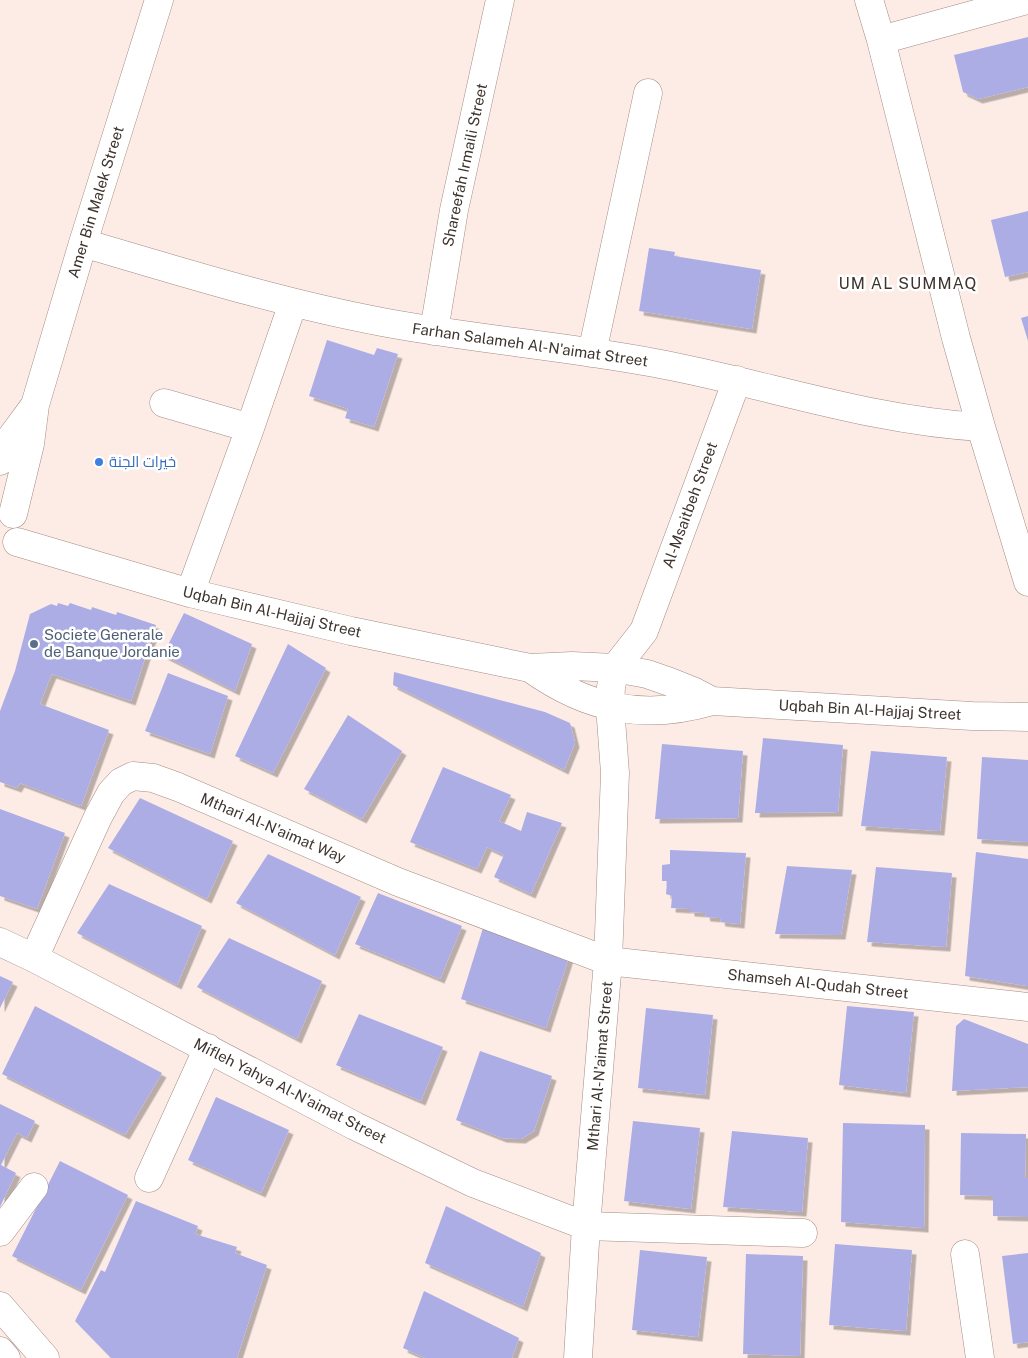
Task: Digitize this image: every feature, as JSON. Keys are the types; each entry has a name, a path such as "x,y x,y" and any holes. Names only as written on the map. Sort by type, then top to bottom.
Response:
{"street":[{"name":"Amer Bin Malek Street","path":"6,509 30,444 35,405 83,243 159,0"},
{"name":"Shareefah Irmaili Street","path":"434,331 454,210 500,0"},
{"path":"869,0 881,40 956,338 1028,582"},
{"path":"881,40 1027,0"},
{"path":"592,353 648,93"},
{"name":"Farhan Salameh Al-N'aimat Street","path":"83,243 293,303 434,331 654,363 737,380 900,418 981,427"},
{"path":"190,593 293,303"},
{"name":"Al-Msaitbeh Street","path":"615,668 644,631 737,380"},
{"path":"164,403 250,428"},
{"name":"Amer Bin Malek Street","path":"0,461 10,439 35,405"},
{"path":"6,509 19,527 8,550"},
{"name":"Uqbah Bin Al-Hajjaj Street","path":"8,550 351,631 530,668 572,666 615,668 647,674 695,692 712,701"},
{"name":"Al-Msaitbeh Street","path":"644,631 647,674"},
{"name":"Uqbah Bin Al-Hajjaj Street","path":"530,668 563,690 586,700 639,711 691,707 712,701 972,716 1028,717"},
{"name":"Mthari Al-N'aimat Street","path":"578,1358 586,1226 608,960 615,773 610,706 611,686 615,668"},
{"name":"Mthari Al-N'aimat Street","path":"615,773 639,711 647,674"},
{"name":"Mthari Al-N'aimat Way","path":"34,958 98,817 111,793 121,782 133,776 153,778 178,787 398,882 608,960"},
{"name":"Mifleh Yahya Al-N'aimat Street","path":"0,942 208,1048 355,1126 473,1183 586,1226 803,1233"},
{"name":"Shamseh Al-Qudah Street","path":"608,960 1028,1007"},
{"path":"149,1178 208,1048"},
{"path":"0,1232 34,1187"},
{"path":"965,1254 980,1358"},
{"path":"0,1306 45,1358"},
{"path":"0,1351 6,1358"}],"building":[{"path":"1028,37 1028,87 978,99 963,92 954,55"},
{"path":"1028,211 1028,272 1005,277 991,220"},
{"path":"649,248 675,252 674,256 761,270 752,329 639,311"},
{"path":"1028,316 1028,341 1021,318"},
{"path":"327,340 374,355 377,348 398,354 374,427 345,418 348,409 309,396"},
{"path":"58,603 68,606 70,603 91,610 92,607 116,615 117,612 156,625 131,701 52,674 48,683 40,704 109,730 81,806 20,783 17,788 0,782 0,711 15,671 30,614 51,604 57,606"},
{"path":"184,613 252,644 235,691 163,655"},
{"path":"288,644 326,668 273,773 235,756"},
{"path":"394,672 545,712 570,723 575,743 564,770 393,685"},
{"path":"168,673 228,696 210,754 145,731"},
{"path":"348,715 402,751 362,819 304,789"},
{"path":"763,738 843,745 838,812 755,813"},
{"path":"662,744 743,751 738,818 655,819"},
{"path":"871,751 947,757 940,831 861,826"},
{"path":"982,757 1028,760 1028,842 977,839"},
{"path":"443,767 511,795 499,821 521,831 527,812 562,823 531,894 494,877 504,855 487,847 477,869 410,842"},
{"path":"140,798 233,841 207,899 108,848"},
{"path":"0,809 65,833 37,909 0,896"},
{"path":"670,850 746,853 740,924 721,922 720,918 706,917 705,913 690,912 690,909 671,908 672,896 666,894 667,881 662,881 662,865 670,864"},
{"path":"976,852 1028,859 1028,986 965,976"},
{"path":"268,854 361,897 335,955 236,903"},
{"path":"787,866 852,870 841,935 775,934"},
{"path":"876,867 952,873 946,947 867,942"},
{"path":"109,884 202,926 177,985 77,933"},
{"path":"378,893 462,926 440,979 355,944"},
{"path":"483,928 569,957 546,1028 461,999"},
{"path":"229,938 322,981 297,1039 197,987"},
{"path":"0,976 13,982 0,1008"},
{"path":"35,1006 162,1073 125,1135 2,1074"},
{"path":"847,1006 914,1012 906,1093 839,1085"},
{"path":"646,1008 713,1015 705,1095 638,1088"},
{"path":"359,1014 443,1047 421,1101 336,1065"},
{"path":"964,1019 1028,1044 1028,1087 952,1091 956,1026"},
{"path":"480,1051 552,1076 534,1131 521,1139 502,1138 456,1120"},
{"path":"216,1097 289,1130 261,1193 188,1160"},
{"path":"0,1104 35,1121 27,1138 17,1133 1,1165 16,1173 0,1207"},
{"path":"633,1121 700,1128 691,1209 624,1201"},
{"path":"843,1123 925,1125 924,1228 841,1222"},
{"path":"732,1131 808,1138 802,1212 723,1207"},
{"path":"961,1133 1026,1134 1025,1178 1028,1178 1028,1217 993,1216 993,1196 960,1195"},
{"path":"60,1161 128,1195 81,1290 12,1256"},
{"path":"136,1201 198,1226 195,1234 237,1247 235,1253 267,1265 237,1358 111,1358 75,1321 101,1270 105,1272"},
{"path":"446,1206 541,1253 523,1307 425,1263"},
{"path":"835,1244 912,1250 906,1331 829,1325"},
{"path":"640,1250 707,1257 698,1337 632,1330"},
{"path":"1028,1253 1028,1342 1013,1344 1002,1256"},
{"path":"746,1254 803,1256 800,1356 743,1354"},
{"path":"424,1291 519,1338 512,1358 425,1358 403,1348"}],"place":[{"name":"خيرات الجنة","path":"99,462"},
{"name":"Societe Generale de Banque Jordanie","path":"34,644"}],"district":[{"name":"UM AL SUMMAQ","path":"908,283"}]}
